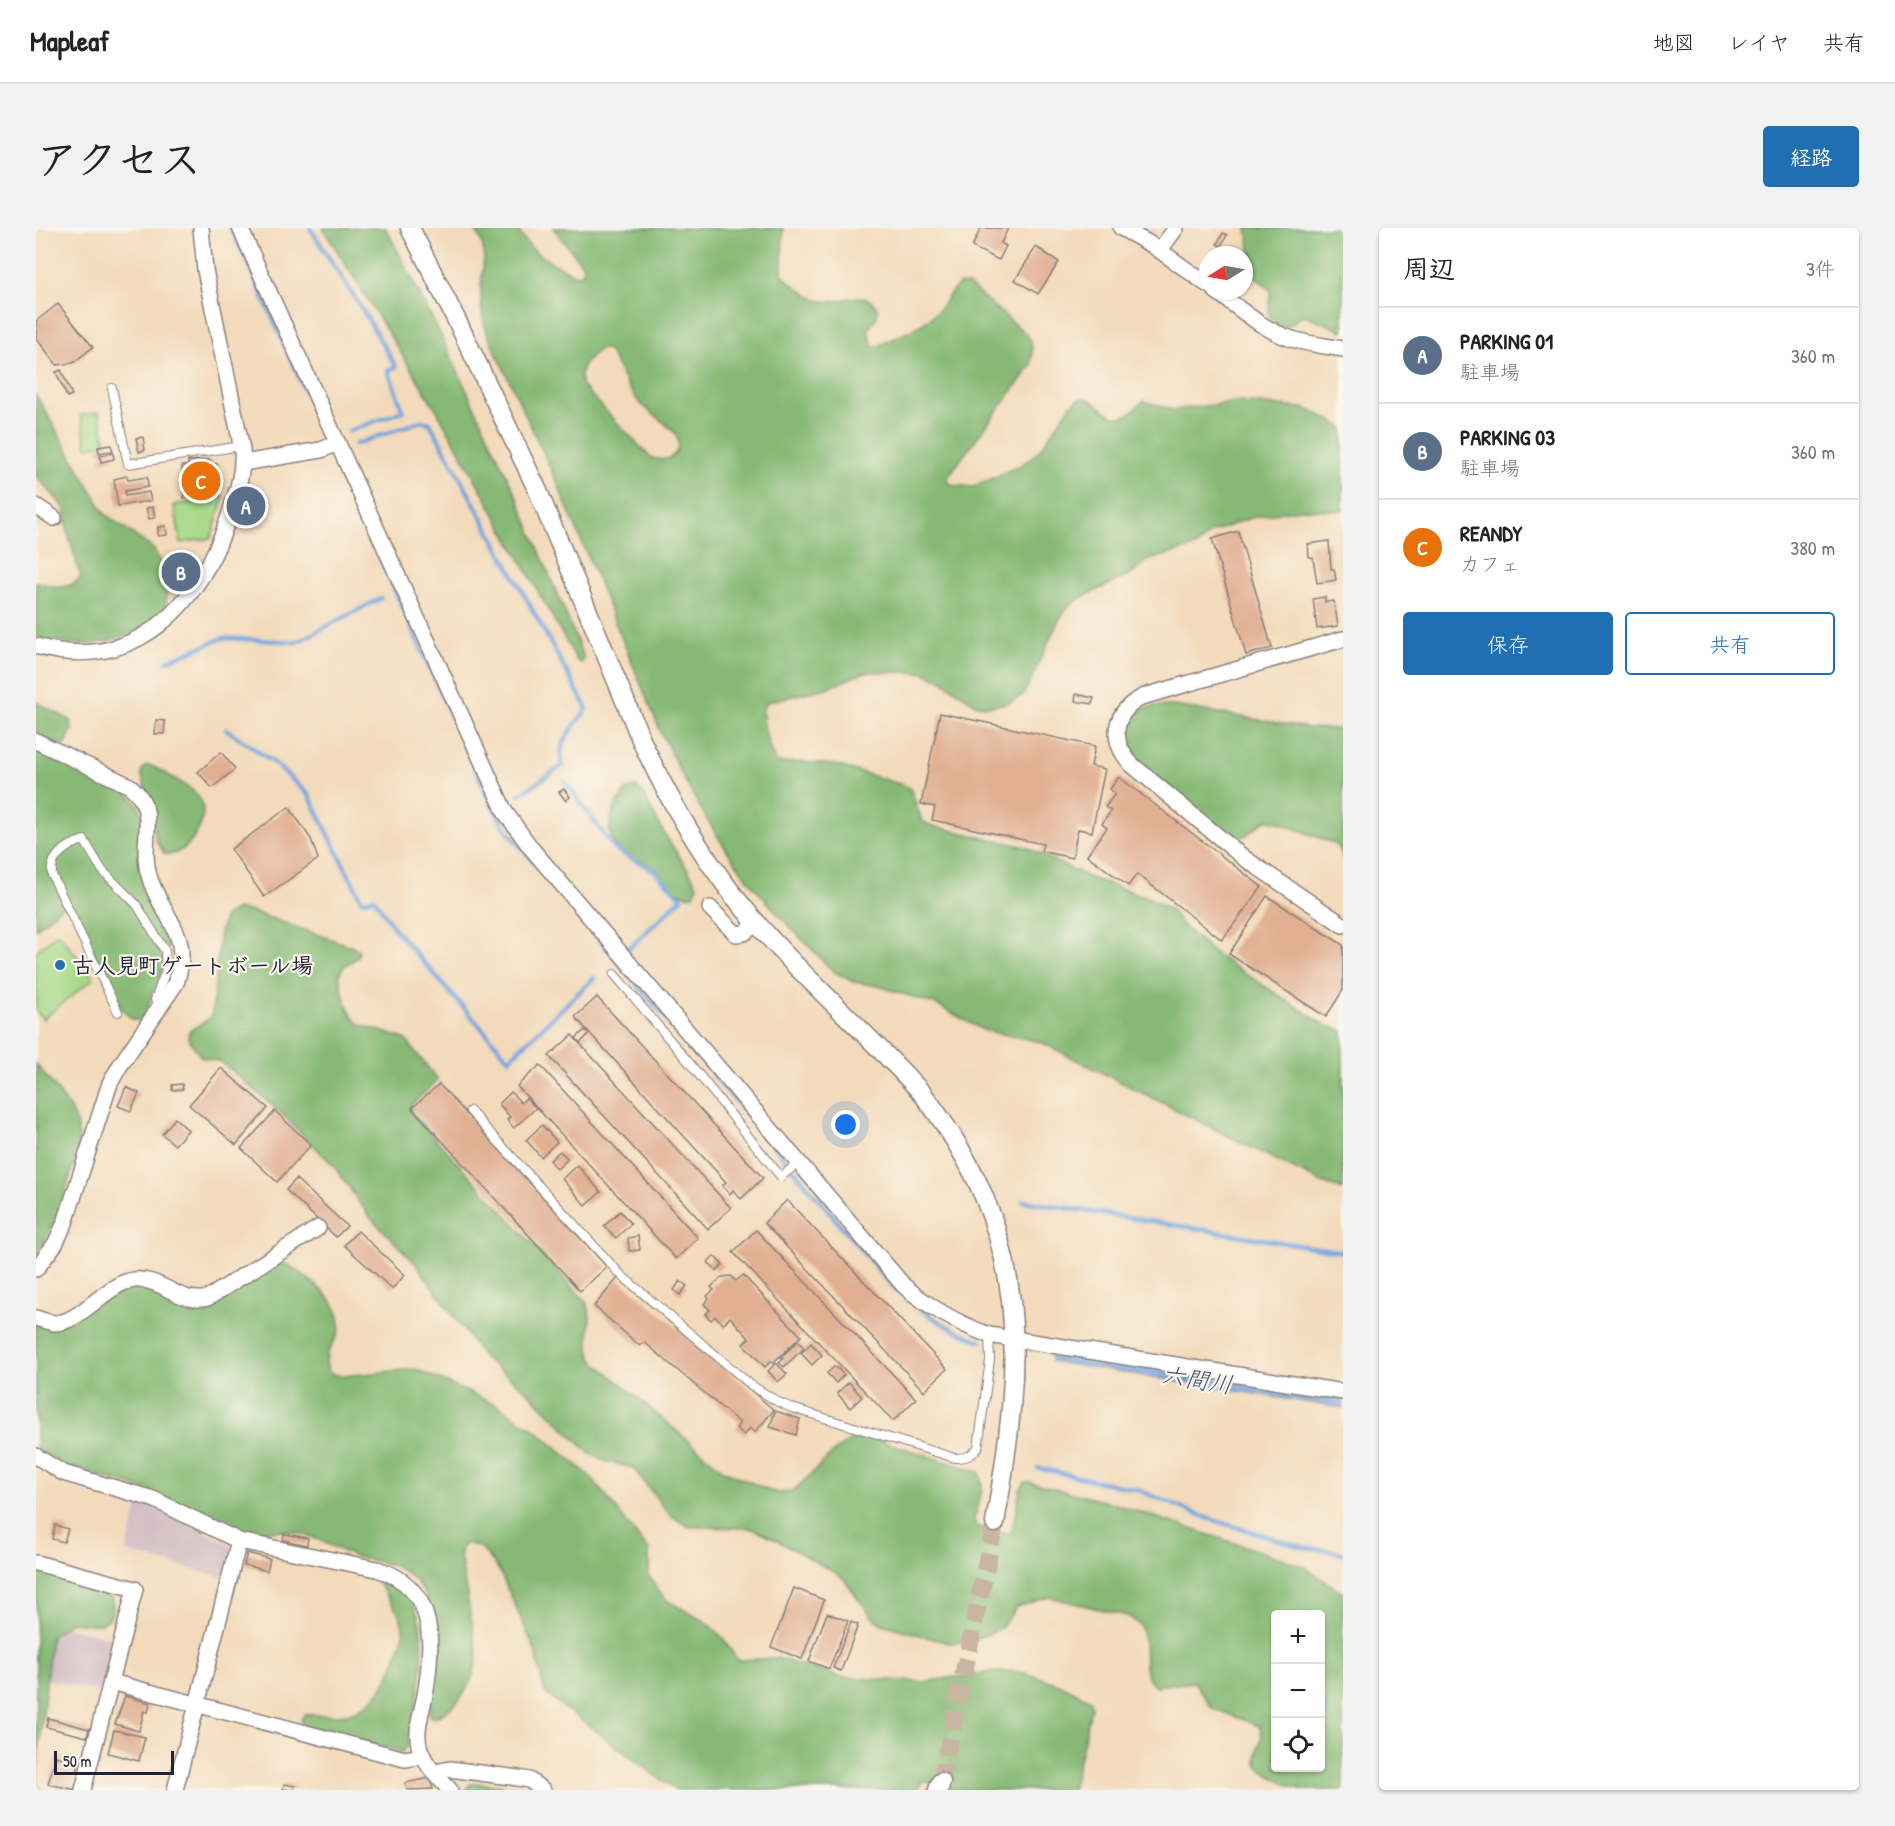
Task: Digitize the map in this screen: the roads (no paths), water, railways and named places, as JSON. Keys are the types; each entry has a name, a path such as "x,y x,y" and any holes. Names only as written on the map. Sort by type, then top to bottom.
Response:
{"street":[{"path":"36,646 77,654 119,648 141,639 161,623 193,590 213,558 227,521 243,463 205,270 201,228"},
{"path":"240,228 498,800 513,825 796,1165 904,1286 952,1320 988,1335 1343,1392"},
{"path":"410,228 537,489 662,784 708,861 757,923 922,1093 944,1121 962,1150 983,1192 1001,1244 1013,1308 1015,1340 1009,1432 995,1523"},
{"path":"1121,228 1160,250 1199,278"},
{"path":"1160,250 1176,228"},
{"path":"1228,300 1264,326 1292,339 1343,349"},
{"path":"243,463 321,450 338,443"},
{"path":"36,506 54,518"},
{"path":"1343,639 1145,696 1134,701 1125,709 1119,720 1117,732 1118,744 1123,755 1131,764 1244,858 1343,925"},
{"path":"36,741 130,786 139,794 148,815 145,842 149,874 180,939 182,954 181,969 176,983 110,1083 65,1223 55,1244 36,1269"},
{"path":"710,908 735,934 744,933 757,923"},
{"path":"36,1318 53,1323 70,1319 114,1288 134,1280 155,1283 189,1299 208,1298 318,1228"},
{"path":"36,1456 63,1473 153,1499 239,1541 377,1569 392,1573 405,1581 416,1593 424,1607 430,1645 429,1669 418,1738 423,1756 450,1790"},
{"path":"175,1790 239,1541"},
{"path":"36,1563 135,1589 83,1790"},
{"path":"111,1682 405,1759 423,1756"},
{"path":"434,1772 450,1768 518,1778 529,1780 543,1790"}],"lane":[{"path":"112,388 128,464 241,446"},
{"path":"118,1012 52,875 52,863 55,858 74,843 84,840 102,870 132,898 161,942 167,960 166,970 155,1000 161,1006"},
{"path":"614,974 781,1177 796,1165"},
{"path":"470,1111 620,1274 750,1385 778,1402 955,1458 964,1458 972,1455 978,1448 990,1360 988,1335"}],"water":[{"name":"六間川","path":"1051,1352 1343,1399 1343,1408 1051,1361"}],"waterway":[{"path":"231,228 244,255"},
{"path":"310,228 396,367 388,370 403,411 349,431"},
{"path":"248,263 328,442"},
{"path":"356,444 421,421 430,423 587,709 564,742 562,766 519,795"},
{"path":"332,451 491,804 506,829 886,1279 930,1316 981,1341"},
{"path":"167,661 223,638 297,642 381,598"},
{"path":"226,729 272,761 309,795 362,901 374,898 396,931 509,1059 594,978"},
{"path":"565,782 615,849 653,870 682,898 627,950"},
{"path":"1023,1201 1343,1252"},
{"path":"1038,1468 1138,1490 1207,1518 1302,1547 1343,1553"}],"tunnel":[{"path":"941,1782 995,1523"}],"place":[{"name":"REANDY","path":"201,481"},
{"name":"PARKING 01","path":"246,506"},
{"name":"PARKING 03","path":"181,572"},
{"name":"古人見町ゲートボール場","path":"60,965"}]}
